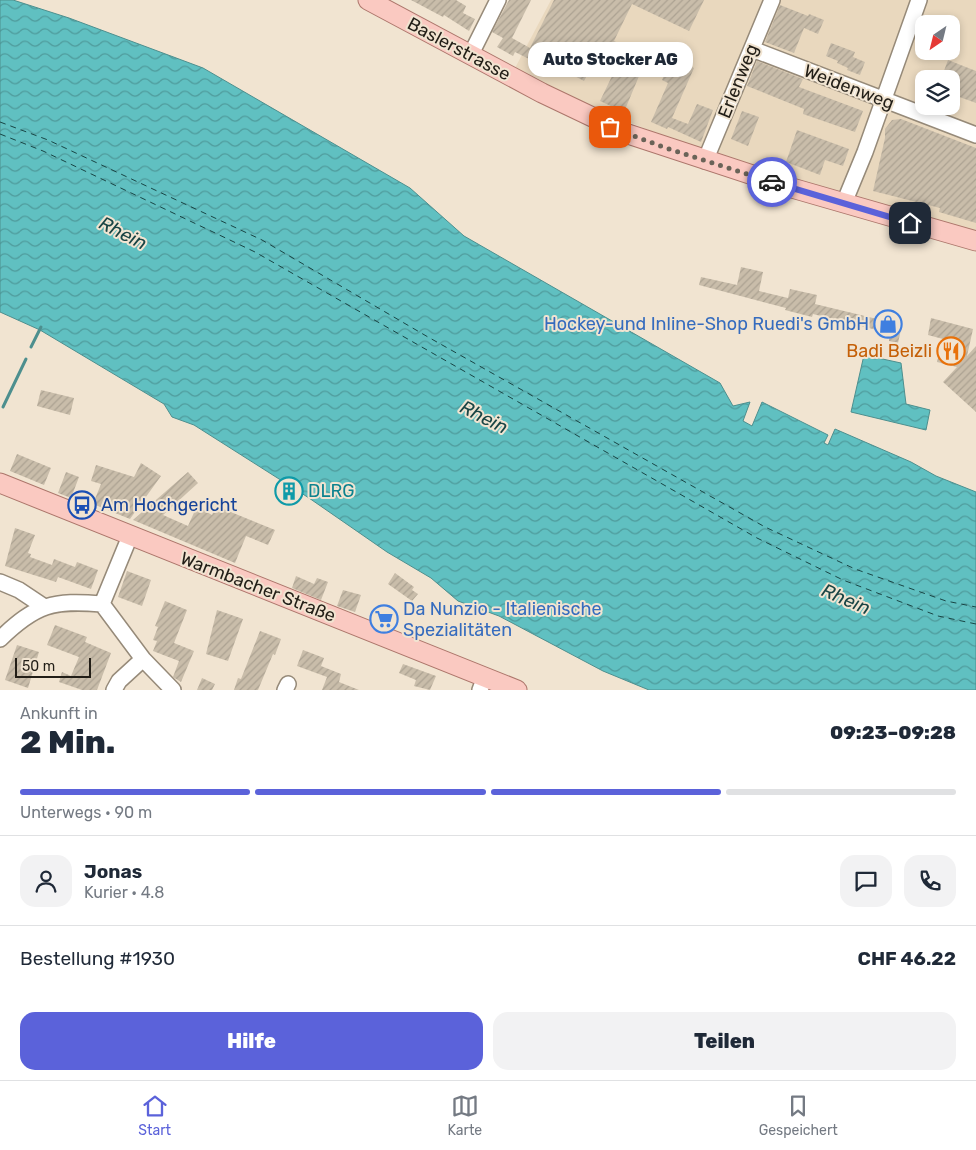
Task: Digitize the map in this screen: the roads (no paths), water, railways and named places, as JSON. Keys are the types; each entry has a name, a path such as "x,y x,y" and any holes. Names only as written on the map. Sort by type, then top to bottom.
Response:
{"main road":[{"name":"Baslerstrasse","path":"368,0 593,119 658,146 976,242"},
{"name":"Warmbacher Straße","path":"0,483 482,683 517,690"}],"street":[{"path":"471,54 498,0"},
{"name":"Erlenweg","path":"705,161 772,0"},
{"path":"844,203 919,0"},
{"name":"Weidenweg","path":"752,49 883,101 976,134"},
{"path":"102,604 130,536"},
{"path":"0,582 19,590 43,606"},
{"path":"0,639 14,626 43,606 69,601 102,604 144,659 173,690"},
{"path":"114,690 119,681 144,659"}],"water":[{"name":"Rhein","path":"0,0 13,0 69,18 203,68 410,188 464,236 720,383 733,406 750,402 743,421 752,426 762,402 828,435 824,443 828,445 835,429 911,462 936,476 976,492 976,690 649,690 603,671 499,616 458,601 431,578 387,552 309,498 194,425 172,417 164,404 40,330 0,312"},
{"path":"864,355 901,363 906,404 930,410 926,430 851,412"}],"waterway":[{"path":"31,347 41,327"},
{"path":"3,407 26,359"}],"place":[{"name":"Auto Stocker AG","path":"610,127"},
{"name":"Hockey-und Inline-Shop Ruedi's GmbH","path":"888,324"},
{"name":"Badi Beizli","path":"951,351"},
{"name":"DLRG","path":"289,491"},
{"name":"Am Hochgericht","path":"82,505"},
{"name":"Da Nunzio - Italienische Spezialitäten","path":"384,619"}]}
